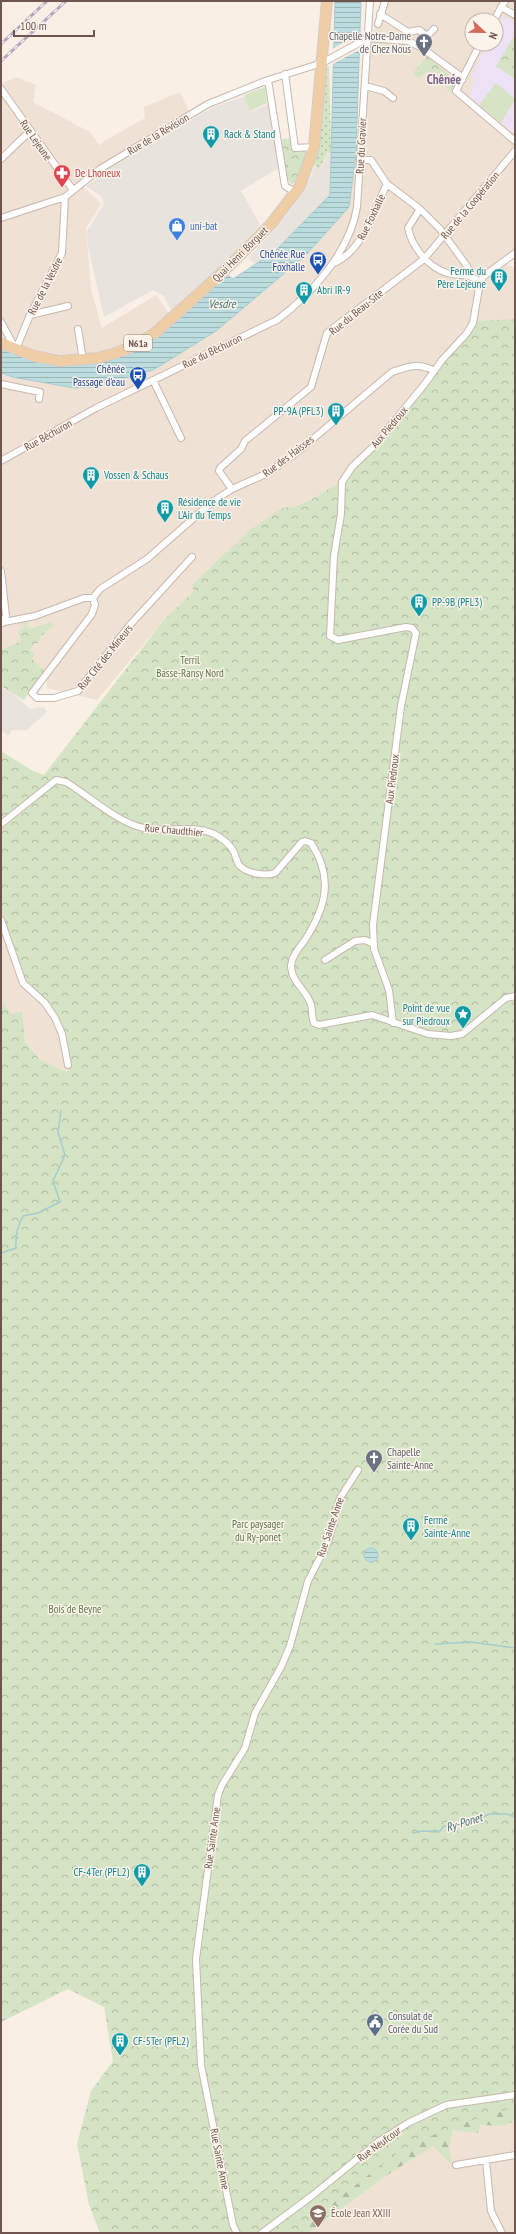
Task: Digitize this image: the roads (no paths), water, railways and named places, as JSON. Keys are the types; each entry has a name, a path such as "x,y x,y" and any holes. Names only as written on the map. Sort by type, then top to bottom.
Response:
{"main road":[{"name":"Quai Henri Borguet","path":"1,343 34,356 60,360 83,360 113,354 134,346 156,332 224,270 270,224 295,192 307,171 314,147 327,1"}],"street":[{"name":"Rue du Gravier","path":"318,279 333,263 349,238 358,207 370,1"},
{"path":"378,24 385,1"},
{"path":"498,12 505,1"},
{"path":"501,7 515,15"},
{"path":"380,14 408,32 419,30 427,36 434,29"},
{"name":"Rue de la Révision","path":"1,218 65,197 101,169 208,104 284,74 322,63 368,38"},
{"path":"368,38 408,40 422,48 459,75 462,80"},
{"path":"476,52 456,91 515,141"},
{"path":"284,74 295,148 314,147"},
{"path":"268,80 285,186 295,192"},
{"path":"364,86 384,91 393,98"},
{"name":"Rue Lejeune","path":"2,91 73,190"},
{"path":"1,159 30,131"},
{"name":"Rue de la Coopération","path":"424,259 446,235 515,151"},
{"path":"360,160 371,160 387,184 420,209 446,235 467,266 471,275 480,282 484,276 515,253"},
{"name":"Rue Foxhalle","path":"333,263 341,260 362,239 374,209 387,184"},
{"name":"Rue de la Vesdre","path":"16,349 30,315 62,253 65,197"},
{"path":"420,209 408,228 413,242 424,259 447,273 471,275"},
{"name":"Rue du Beau-Site","path":"232,489 219,471 220,468 241,449 245,441 311,387 327,333 424,259"},
{"name":"Rue du Bêchuron","path":"95,409 277,320 290,311 318,279"},
{"name":"Aux Piedroux","path":"393,1023 389,990 374,944 373,925 401,706 416,633 412,628 406,627 338,640 330,636 334,556 341,514 342,482 352,467 373,447 434,371 467,333 472,324 480,282"},
{"path":"30,315 68,306"},
{"path":"1,322 16,349"},
{"path":"78,329 83,360"},
{"name":"Rue des Haisses","path":"92,598 100,589 147,560 212,502 232,489 268,473 301,449 392,372 408,366 419,366 434,371"},
{"path":"153,380 181,438"},
{"path":"1,384 40,392 39,399"},
{"name":"Rue Bêchuron","path":"1,461 95,409"},
{"name":"Rue Cité des Mineurs","path":"92,598 95,605 92,614 32,693 37,698 54,698 78,691 129,626 192,557"},
{"path":"1,571 6,616 3,623"},
{"path":"3,623 35,616 84,598 92,598"},
{"name":"Rue Chaudthier","path":"1,824 56,780 66,782 117,816 139,827 161,830 192,830 214,834 225,842 233,851 240,866 251,872 265,874 275,873 302,842 311,842 323,872 324,900 317,919 292,962 293,975 310,1000 313,1020 316,1024 322,1025 362,1015 372,1015 393,1023"},
{"path":"1,920 23,983 45,1003 55,1018 62,1034 68,1065"},
{"path":"325,960 355,941 365,940 374,944"},
{"path":"393,1023 441,1036 462,1034 506,998 515,996"},
{"name":"Rue Sainte Anne","path":"237,2233 233,2225 201,2065 196,1959 218,1795 222,1785 245,1748 255,1713 284,1660 296,1629 308,1581 328,1542 340,1498 358,1470"},
{"name":"Rue Neufcour","path":"262,2233 313,2195 378,2142 408,2123 451,2104 515,2095"},
{"path":"456,2165 515,2155"},
{"path":"486,2161 491,2211 502,2233"}],"water":[{"name":"Vesdre","path":"335,1 361,1 356,154 349,207 306,255 216,331 153,370 94,387 75,388 12,377 1,373 1,348 41,362 114,358 226,274 233,279 274,252 330,195"},
{"path":"368,1548 374,1548 378,1552 378,1558 374,1562 368,1562 364,1558 364,1552"}],"waterway":[{"path":"1,1253 16,1248 17,1232 23,1216 38,1213 60,1202 53,1181 65,1155 58,1132 61,1110"},
{"path":"435,1644 470,1642 515,1648"},
{"name":"Ry-Ponet","path":"413,1833 422,1831 439,1832 444,1826 474,1821 489,1814 507,1814 515,1817"}],"railway":[{"path":"1,44 47,1"},
{"path":"1,61 66,1"}],"place":[{"name":"Chapelle Notre-Dame de Chez Nous","path":"424,57"},
{"name":"Rack & Stand","path":"211,149"},
{"name":"De Lhoneux","path":"62,188"},
{"name":"uni-bat","path":"177,241"},
{"name":"Chênée Rue Foxhalle","path":"318,275"},
{"name":"Ferme du Père Lejeune","path":"499,292"},
{"name":"Abri IR-9","path":"304,305"},
{"name":"Chênée Passage d'eau","path":"138,390"},
{"name":"PP-9A (PFL3)","path":"336,426"},
{"name":"Vossen & Schaus","path":"91,490"},
{"name":"Résidence de vie L'Air du Temps","path":"165,523"},
{"name":"PP-9B (PFL3)","path":"419,617"},
{"name":"Point de vue sur Piedroux","path":"463,1029"},
{"name":"Chapelle Sainte-Anne","path":"374,1473"},
{"name":"Ferme Sainte-Anne","path":"411,1541"},
{"name":"CF-4Ter (PFL2)","path":"142,1887"},
{"name":"Consulat de Corée du Sud","path":"375,2037"},
{"name":"CF-5Ter (PFL2)","path":"120,2056"},
{"name":"École Jean XXIII","path":"318,2228"}],"district":[{"name":"Chênée","path":"444,79"}],"park label":[{"name":"Terril Basse-Ransy Nord","path":"190,666"},
{"name":"Parc paysager du Ry-ponet","path":"258,1530"},
{"name":"Bois de Beyne","path":"75,1609"}]}
